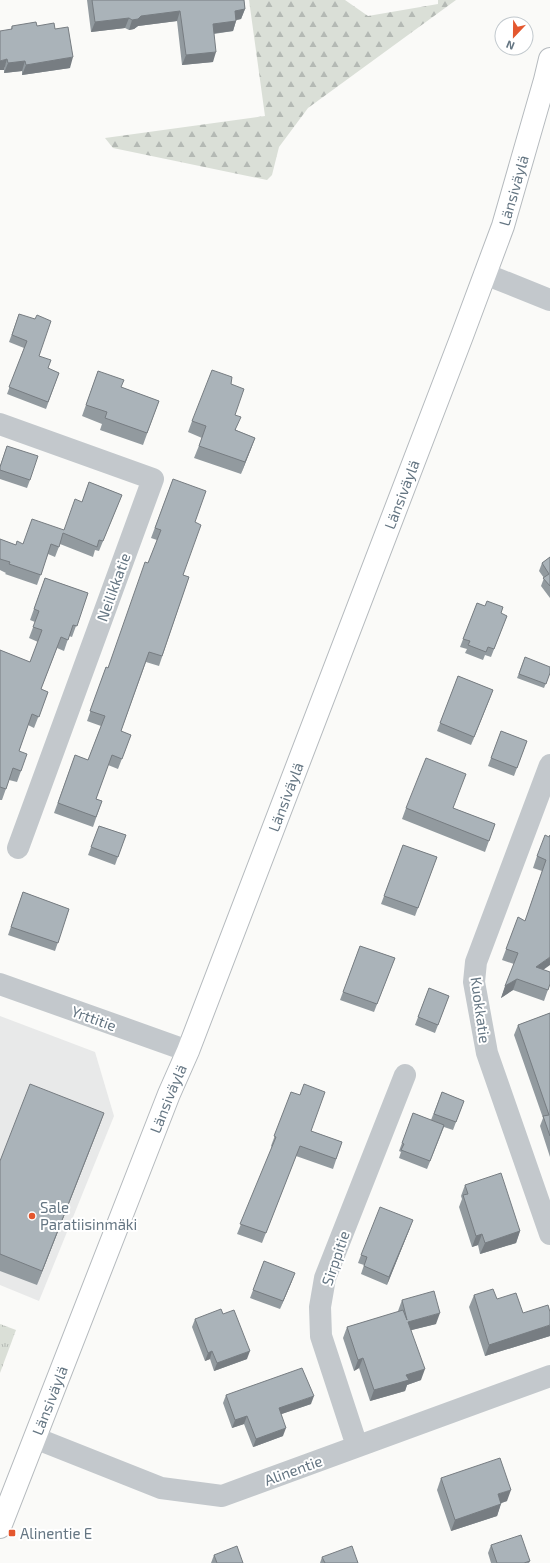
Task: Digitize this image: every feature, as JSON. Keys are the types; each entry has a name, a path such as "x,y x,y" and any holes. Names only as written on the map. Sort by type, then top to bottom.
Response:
{"main road":[{"name":"Länsiväylä","path":"0,1527 169,1094 188,1051 503,226 550,59"}],"street":[{"path":"485,274 550,300"},
{"name":"Neilikkatie","path":"0,424 153,480 18,848"},
{"name":"Kuokkatie","path":"550,765 476,962 474,982 487,1053 550,1234"},
{"name":"Yrttitie","path":"0,984 188,1051"},
{"name":"Sirppitie","path":"357,1446 321,1336 320,1307 325,1278 405,1075"},
{"name":"Alinentie","path":"34,1438 161,1488 222,1496 550,1376"}],"shaded area":[{"path":"0,1016 95,1052 114,1116 39,1301 0,1285"}],"green space":[{"path":"249,0 345,0 368,16 438,4 438,0 456,0 308,108 279,147 272,175 267,180 113,148 105,138 265,116"},
{"path":"0,1324 16,1330 0,1373"}],"building":[{"path":"92,0 244,0 245,9 235,11 236,21 213,24 216,52 186,55 180,11 141,16 138,19 132,20 129,18 95,22"},
{"path":"36,22 37,26 54,23 55,29 68,27 73,57 26,65 25,61 8,63 7,59 0,61 0,31 12,29 12,26"},
{"path":"19,314 35,319 37,315 51,321 39,356 51,360 48,368 59,373 48,402 9,387 27,341 12,335"},
{"path":"212,370 232,377 231,384 244,389 235,415 241,417 235,430 255,438 245,462 199,446 206,426 192,421"},
{"path":"98,371 124,380 121,387 159,401 147,433 105,418 107,412 86,405"},
{"path":"7,446 38,456 30,480 0,470"},
{"path":"173,479 206,491 195,522 201,525 183,575 189,577 162,656 149,652 121,731 131,735 122,759 112,755 96,799 102,801 96,817 58,803 75,755 88,760 105,716 90,711 106,667 108,668 145,562 148,563 161,530 155,528"},
{"path":"89,482 122,495 103,541 99,540 97,547 63,533 59,547 51,544 41,575 9,564 10,562 0,559 0,539 16,545 17,541 23,544 32,519 64,530 75,499 82,502"},
{"path":"550,557 550,586 543,578 549,574 542,563"},
{"path":"45,578 88,593 77,626 73,625 68,640 61,637 41,689 48,692 39,717 32,714 19,751 27,754 21,771 13,768 6,789 0,787 0,650 30,662 42,630 33,627 39,611 34,609"},
{"path":"487,601 503,607 501,613 507,616 494,649 488,647 486,652 468,645 470,641 463,639 477,603 485,606"},
{"path":"525,657 550,667 550,673 546,684 519,674"},
{"path":"458,676 493,690 474,737 440,723"},
{"path":"501,731 527,741 517,768 491,758"},
{"path":"426,758 466,774 453,808 495,824 489,841 406,808"},
{"path":"99,826 126,835 118,857 91,847"},
{"path":"545,835 549,837 550,835 550,957 536,967 550,972 550,984 548,990 517,979 505,986 518,953 506,949 518,917 525,921 546,860 537,856"},
{"path":"403,845 437,857 418,908 384,896"},
{"path":"23,892 69,909 58,943 11,927"},
{"path":"360,946 395,958 377,1004 343,992"},
{"path":"429,988 449,996 438,1025 418,1017"},
{"path":"550,1013 550,1136 543,1116 549,1115 518,1025"},
{"name":"Sale Paratiisinmäki","path":"30,1084 104,1113 42,1271 0,1254 0,1161"},
{"path":"304,1084 325,1092 311,1131 342,1142 336,1159 300,1146 266,1233 240,1224 276,1137 274,1136 291,1092 300,1095"},
{"path":"442,1092 464,1101 456,1122 434,1114"},
{"path":"413,1113 444,1125 430,1161 401,1150 404,1144 402,1143"},
{"path":"501,1173 520,1231 485,1243 482,1234 476,1236 463,1195 468,1194 465,1185"},
{"path":"380,1207 413,1220 389,1277 364,1266 367,1257 361,1255"},
{"path":"264,1261 295,1273 283,1301 253,1290"},
{"path":"493,1289 497,1299 516,1293 523,1313 548,1305 550,1312 550,1325 489,1345 474,1295"},
{"path":"434,1291 440,1313 408,1322 425,1369 406,1375 409,1380 374,1390 363,1358 358,1360 347,1327 403,1310 407,1320 402,1300"},
{"path":"221,1309 223,1314 234,1310 250,1351 217,1363 212,1351 208,1353 195,1319"},
{"path":"302,1368 314,1396 279,1408 286,1428 256,1439 247,1416 235,1420 226,1395"},
{"path":"500,1458 511,1490 498,1494 501,1504 455,1520 441,1478"},
{"path":"521,1535 530,1561 524,1563 497,1563 491,1545"},
{"path":"237,1546 243,1563 217,1563 214,1555"},
{"path":"352,1546 358,1563 325,1563 322,1557"}],"place":[{"name":"Sale Paratiisinmäki","path":"32,1216"},
{"name":"Alinentie E","path":"12,1533"}]}
